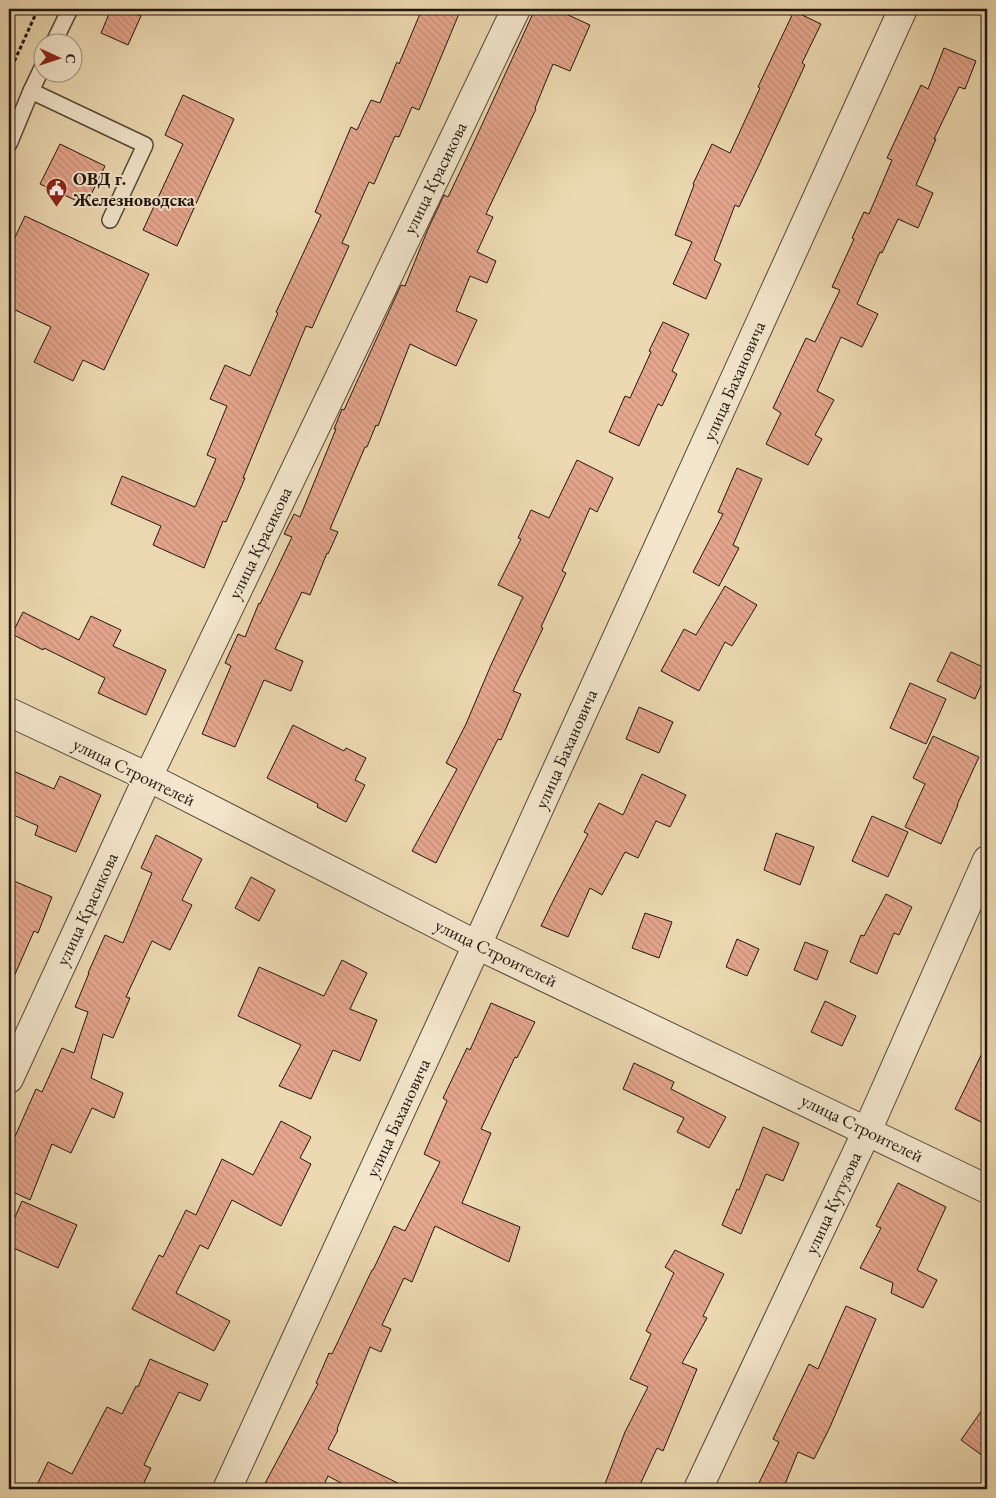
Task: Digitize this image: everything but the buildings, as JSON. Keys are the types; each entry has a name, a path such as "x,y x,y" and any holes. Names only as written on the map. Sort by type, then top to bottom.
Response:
{"street":[{"name":"улица Красикова","path":"9,1079 148,777 516,9"},
{"name":"улица Бахановича","path":"227,1489 903,9"},
{"name":"улица Строителей","path":"9,712 148,777 477,945 987,1188"},
{"name":"улица Кутузова","path":"698,1489 867,1131 987,860"}],"lane":[{"path":"59,32 70,9"},
{"path":"9,144 35,82"},
{"path":"31,91 145,145 110,220"}],"path":[{"path":"9,72 38,9"}],"place":[{"name":"ОВД г. Железноводска","path":"57,208"}]}
